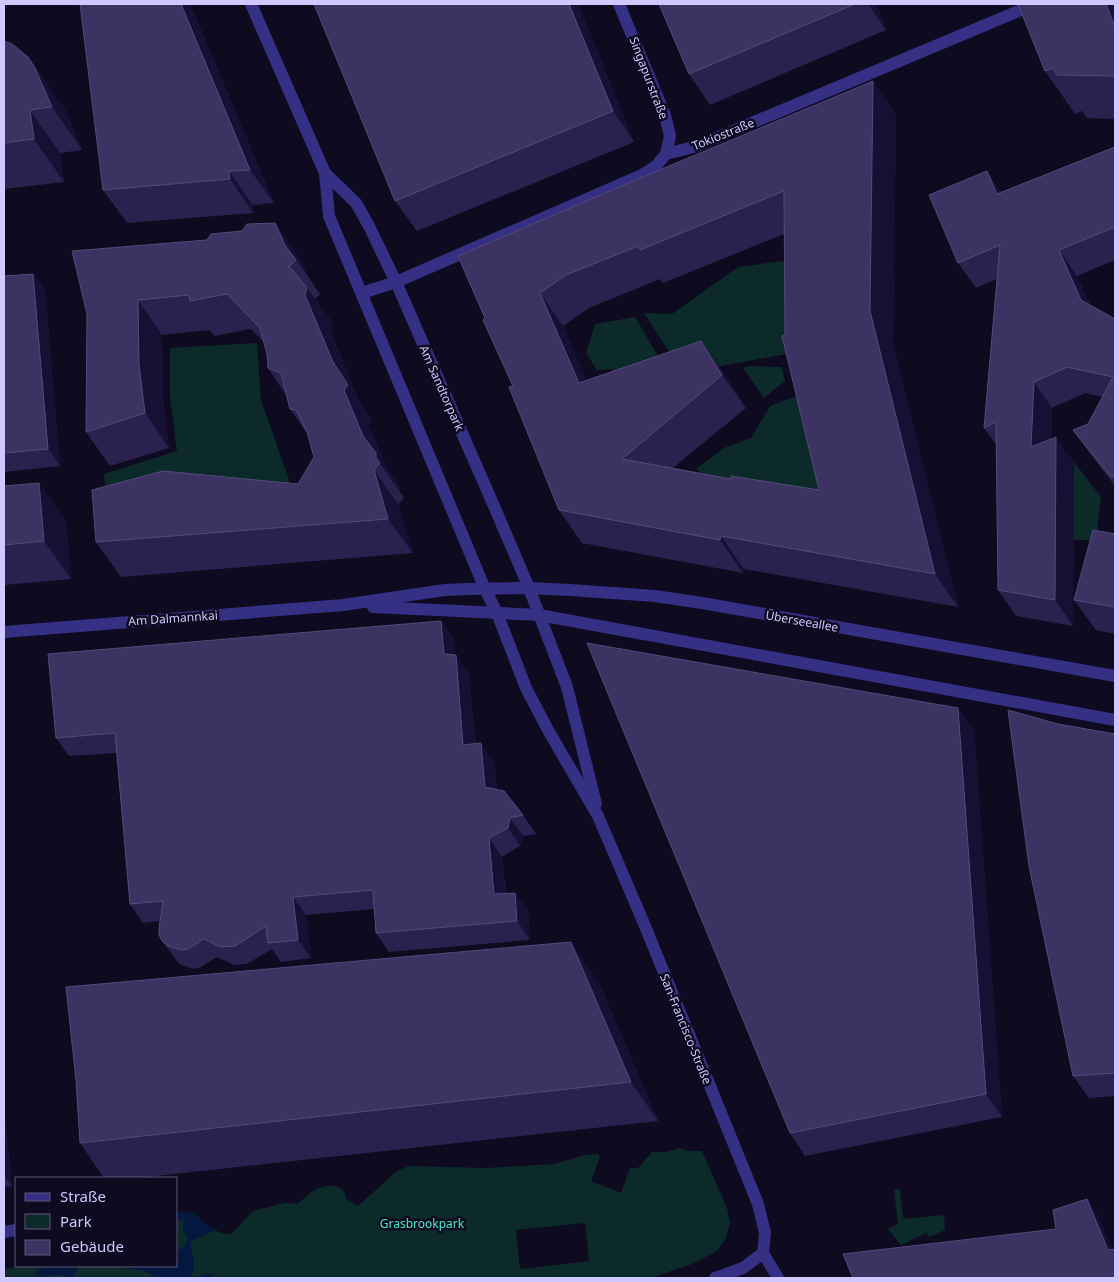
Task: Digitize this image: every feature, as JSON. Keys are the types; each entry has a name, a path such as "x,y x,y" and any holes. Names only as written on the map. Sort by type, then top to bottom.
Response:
{"street":[{"name":"Am Sandtorpark","path":"251,4 325,173 329,216 485,589 497,613"},
{"name":"Singapurstraße","path":"619,4 665,114 670,136 666,154"},
{"name":"Tokiostraße","path":"362,292 396,282 642,174 656,166 666,154 697,146 1035,4"},
{"name":"Am Sandtorpark","path":"325,173 356,203 396,282 539,615"},
{"name":"Überseeallee","path":"485,589 529,588 655,596 1115,676"},
{"name":"Am Dalmannkai","path":"4,632 343,605 445,590 485,589"},
{"name":"Am Dalmannkai","path":"343,605 497,613"},
{"path":"497,613 539,615 1115,720"},
{"name":"San-Francisco-Straße","path":"497,613 526,688 598,816 645,926 758,1204 763,1221 764,1248 778,1278"},
{"name":"San-Francisco-Straße","path":"539,615 567,687 575,714 598,816"},
{"path":"715,1278 743,1268 764,1248"}],"green space":[{"path":"791,260 784,330 797,352 683,373 644,313 672,314 738,267"},
{"path":"635,317 667,371 630,391 612,369 597,370 586,353 595,324"},
{"path":"257,343 261,400 300,511 109,521 104,474 177,451 170,398 170,348"},
{"path":"750,366 782,367 785,381 764,398 743,368"},
{"path":"802,394 820,500 731,494 696,469 724,448 751,438 770,406"},
{"path":"1074,462 1101,497 1096,540 1073,540"},
{"name":"Grasbrookpark","path":"680,1148 688,1151 702,1151 727,1208 730,1223 726,1238 717,1251 692,1264 651,1278 4,1278 4,1269 15,1267 178,1267 178,1212 195,1213 215,1230 231,1234 252,1212 285,1203 297,1204 313,1191 323,1187 338,1187 345,1193 346,1199 358,1206 397,1171 409,1166 485,1168 554,1164 585,1155 598,1154 600,1157 591,1181 621,1193 630,1168 638,1168 652,1152 666,1152","holes":["585,1223 589,1261 520,1269 516,1230"]},
{"path":"900,1189 903,1219 944,1215 945,1230 929,1237 926,1233 901,1245 888,1229 898,1224 894,1190"}],"water":[{"path":"178,1212 190,1212 215,1230 191,1241 194,1263 192,1276 198,1277 208,1273 214,1274 208,1278 155,1278 144,1271 123,1267 178,1267 178,1251 186,1245 188,1238 183,1229 184,1219 178,1220"},
{"path":"77,1267 77,1271 71,1278 64,1278 63,1275 37,1276 36,1272 41,1268"}],"building":[{"path":"80,4 181,4 250,170 229,171 230,179 103,190"},
{"path":"314,4 569,4 613,111 395,201"},
{"path":"659,4 855,4 689,74"},
{"path":"1018,4 1106,4 1115,27 1115,76 1057,75 1053,68 1045,71"},
{"path":"4,41 12,44 28,57 35,68 52,107 30,110 34,139 4,143"},
{"path":"873,81 870,311 935,574 721,536 720,540 559,510 509,387 513,386 483,320 485,318 458,256","holes":["784,191 785,335 782,336 819,490 731,476 731,479 622,459 722,375 701,341 579,383 540,293 566,275 638,246 640,250"]},
{"path":"1115,147 1115,227 1059,250 1081,300 1115,319 1115,476 1111,477 1073,430 1088,424 1113,377 1067,367 1034,382 1031,447 1056,437 1055,600 998,590 996,422 984,428 1000,245 958,263 929,195 987,171 997,194"},
{"path":"275,223 285,245 296,260 289,266 307,288 305,295 333,362 348,385 344,390 363,436 376,453 376,458 380,463 374,470 388,519 96,542 92,490 163,471 298,484 314,457 307,432 296,410 290,409 281,373 268,368 267,354 260,328 227,294 190,301 189,295 138,300 139,364 145,413 86,432 87,314 72,251 207,240 211,234 242,231 247,224"},
{"path":"33,274 48,449 4,453 4,276"},
{"path":"39,483 44,541 4,545 4,486"},
{"path":"1093,530 1115,534 1115,607 1074,600"},
{"path":"441,621 444,654 456,655 463,745 481,743 485,787 504,791 523,815 510,818 508,828 489,838 494,894 515,893 517,921 376,933 373,890 293,897 298,940 268,943 266,926 235,946 221,947 204,939 188,949 181,950 168,946 163,942 159,935 159,928 163,901 130,904 115,733 56,738 48,654"},
{"path":"587,643 958,708 986,1094 790,1133"},
{"path":"1008,710 1058,724 1115,734 1115,1073 1073,1076 1029,866"},
{"path":"571,942 631,1082 80,1143 76,1080 66,987"},
{"path":"1087,1199 1108,1250 1115,1249 1115,1278 853,1278 843,1254 1056,1229 1053,1210"}]}
